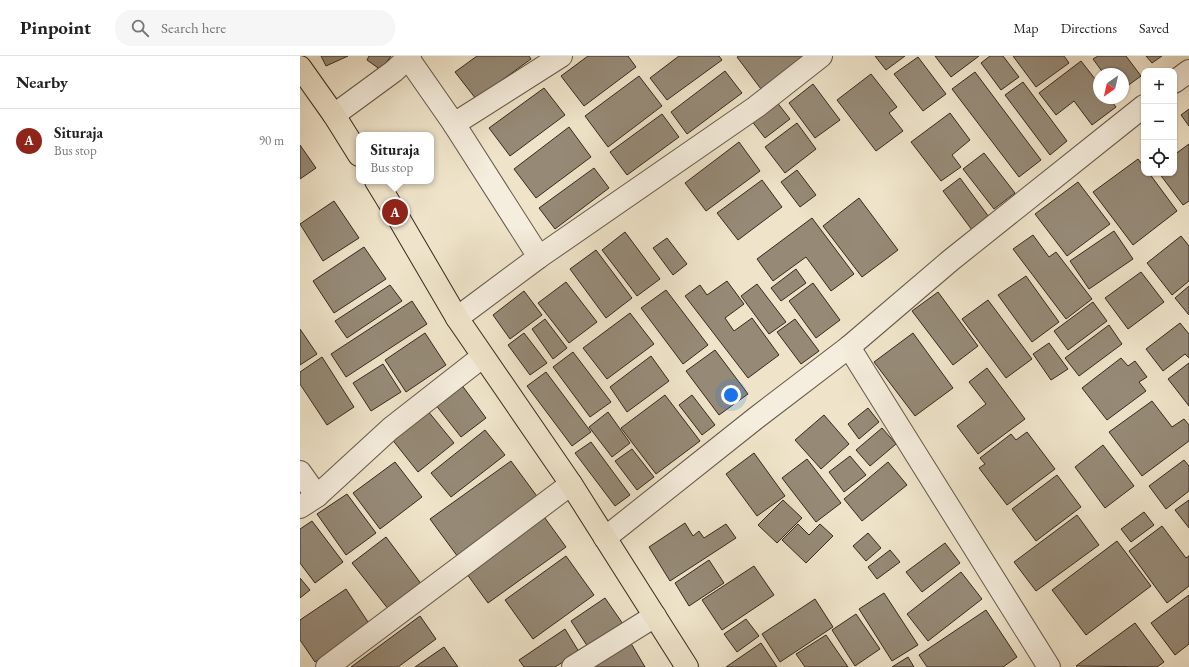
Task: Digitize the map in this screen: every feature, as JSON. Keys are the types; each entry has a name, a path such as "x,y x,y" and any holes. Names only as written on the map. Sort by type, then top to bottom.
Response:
{"main road":[{"path":"300,67 356,150"},
{"path":"378,184 457,318 482,357 571,484 687,667"}],"street":[{"path":"454,124 561,56"},
{"path":"457,318 539,257 756,107 821,56"},
{"path":"334,116 394,71 409,57 454,124 539,257"},
{"path":"1177,80 1189,71"},
{"path":"605,538 756,418 849,347 951,260 1141,108"},
{"path":"849,347 1049,667"},
{"path":"300,472 309,502 390,429 482,357"},
{"path":"327,667 571,484"},
{"path":"573,667 655,616"}],"building":[{"path":"321,56 348,56 326,66"},
{"path":"369,56 391,56 381,70 367,60"},
{"path":"477,56 529,56 531,59 476,99 455,72"},
{"path":"588,56 628,56 636,67 584,106 561,76"},
{"path":"679,56 719,56 722,60 667,100 650,78"},
{"path":"805,56 761,89 737,57"},
{"path":"875,56 905,56 886,70"},
{"path":"935,56 979,56 951,77"},
{"path":"990,56 1003,56 1019,77 1001,90 981,63"},
{"path":"1013,56 1064,56 1069,63 1036,87"},
{"path":"1098,56 1126,56 1141,76 1129,85 1129,68 1100,68 1093,59"},
{"path":"1146,56 1162,56 1152,63"},
{"path":"918,57 946,94 923,111 894,74"},
{"path":"1081,61 1093,76 1093,104 1114,104 1116,107 1092,125 1074,101 1056,115 1039,93"},
{"path":"725,71 742,93 687,134 671,112"},
{"path":"975,72 1041,160 1019,177 952,89"},
{"path":"871,74 897,107 889,113 903,131 876,151 837,100"},
{"path":"639,76 662,106 608,147 585,116"},
{"path":"1023,82 1067,141 1050,155 1005,95"},
{"path":"813,84 840,120 815,138 789,103"},
{"path":"544,88 565,115 510,156 489,128"},
{"path":"776,101 790,119 765,138 751,120"},
{"path":"1189,109 1189,126 1181,115"},
{"path":"950,113 970,140 952,155 961,167 941,181 911,142"},
{"path":"662,114 679,137 627,175 610,152"},
{"path":"797,123 816,149 785,173 765,147"},
{"path":"569,127 591,157 536,198 514,169"},
{"path":"739,142 760,171 706,211 685,183"},
{"path":"1189,144 1189,201 1183,205 1161,176 1177,176 1177,153"},
{"path":"300,145 316,168 300,179"},
{"path":"984,153 1015,193 994,209 963,169"},
{"path":"1138,159 1141,163 1141,176 1151,176 1177,211 1133,245 1093,192"},
{"path":"594,168 609,188 555,229 539,208"},
{"path":"797,170 816,195 800,207 781,182"},
{"path":"960,178 989,217 972,230 943,191"},
{"path":"762,180 782,207 738,240 717,213"},
{"path":"1078,182 1110,224 1067,256 1035,214"},
{"path":"859,198 898,250 862,277 823,226"},
{"path":"334,201 359,238 323,261 300,224"},
{"path":"812,218 854,274 831,291 806,257 773,281 757,259"},
{"path":"1114,231 1133,259 1089,289 1070,261"},
{"path":"625,232 660,279 637,296 602,250"},
{"path":"1033,235 1049,257 1056,252 1092,299 1066,319 1013,249"},
{"path":"1181,236 1189,246 1189,281 1172,295 1147,263"},
{"path":"667,238 687,264 673,275 653,248"},
{"path":"364,247 386,279 334,313 313,281"},
{"path":"596,250 632,298 606,318 570,269"},
{"path":"796,269 806,283 781,301 771,288"},
{"path":"1141,272 1164,302 1128,329 1105,298"},
{"path":"1026,276 1059,322 1032,342 998,295"},
{"path":"727,281 744,304 725,318 734,331 752,318 779,355 748,378 685,296 700,285 707,295"},
{"path":"566,282 597,322 569,343 538,303"},
{"path":"813,283 840,320 816,338 789,301"},
{"path":"757,284 786,322 769,334 741,296"},
{"path":"390,285 402,301 347,338 335,321"},
{"path":"1189,286 1189,315 1175,298"},
{"path":"666,290 708,345 683,364 641,308"},
{"path":"524,291 542,315 510,339 493,315"},
{"path":"938,292 978,346 953,365 912,311"},
{"path":"988,300 1032,359 1006,378 962,319"},
{"path":"412,301 427,324 346,377 331,354"},
{"path":"1093,302 1107,321 1068,350 1054,331"},
{"path":"630,313 654,344 607,379 583,348"},
{"path":"545,319 567,348 553,359 532,329"},
{"path":"795,319 819,351 801,364 777,332"},
{"path":"1180,323 1189,334 1189,358 1185,354 1163,371 1146,349"},
{"path":"1109,325 1122,344 1079,376 1065,358"},
{"path":"300,329 317,354 300,365"},
{"path":"425,333 446,365 406,392 385,360"},
{"path":"524,333 547,363 530,375 508,345"},
{"path":"913,333 953,388 915,416 874,362"},
{"path":"1049,343 1068,369 1051,380 1033,354"},
{"path":"715,350 748,394 719,415 686,371"},
{"path":"573,352 611,402 590,417 553,367"},
{"path":"651,356 669,381 627,412 610,387"},
{"path":"322,357 354,407 327,425 300,384 300,372"},
{"path":"1121,358 1128,366 1135,361 1147,377 1139,382 1146,391 1107,420 1082,388"},
{"path":"1189,363 1189,406 1168,379"},
{"path":"383,364 401,392 371,411 353,383"},
{"path":"987,368 1025,419 978,454 957,426 986,404 969,382"},
{"path":"546,372 591,432 572,446 527,386"},
{"path":"461,384 486,418 461,437 435,404"},
{"path":"665,395 700,441 656,474 621,428"},
{"path":"692,395 715,425 702,435 679,405"},
{"path":"1152,401 1172,427 1184,419 1189,425 1189,441 1142,476 1109,432"},
{"path":"868,408 879,422 859,439 848,424"},
{"path":"427,410 454,443 418,472 391,438"},
{"path":"608,412 630,443 612,457 589,427"},
{"path":"824,415 849,444 821,469 795,440"},
{"path":"882,428 896,444 870,466 856,450"},
{"path":"485,430 505,455 451,497 431,473"},
{"path":"1027,432 1055,469 1007,505 979,468 985,464 980,458 1011,434 1016,440"},
{"path":"591,442 630,495 615,506 575,453"},
{"path":"1103,445 1134,486 1105,508 1075,467"},
{"path":"632,449 654,477 637,490 615,461"},
{"path":"754,453 785,496 757,516 726,474"},
{"path":"850,456 866,475 844,492 829,472"},
{"path":"807,459 841,503 816,522 782,478"},
{"path":"1184,460 1189,466 1189,491 1166,509 1149,486"},
{"path":"511,461 539,499 458,557 430,519"},
{"path":"395,462 422,497 380,529 353,493"},
{"path":"888,462 907,485 862,521 844,499"},
{"path":"1057,475 1081,507 1036,541 1012,509"},
{"path":"347,494 376,533 346,555 317,514"},
{"path":"783,500 802,518 777,543 758,525"},
{"path":"1189,500 1189,528 1175,510"},
{"path":"1144,512 1154,525 1131,542 1121,529"},
{"path":"542,514 566,547 488,603 464,570"},
{"path":"1077,515 1099,545 1036,591 1014,562"},
{"path":"312,521 343,562 315,583 300,563 300,529"},
{"path":"685,523 693,536 699,531 704,538 726,524 736,538 670,581 649,547"},
{"path":"798,524 809,535 820,524 833,536 806,563 782,540"},
{"path":"1162,526 1186,558 1189,556 1189,586 1167,603 1129,551"},
{"path":"868,533 881,548 866,561 853,546"},
{"path":"386,537 422,585 389,610 352,563"},
{"path":"1117,541 1151,586 1086,635 1052,590"},
{"path":"945,543 960,563 922,592 906,572"},
{"path":"890,550 900,562 877,579 868,567"},
{"path":"566,556 594,595 533,639 505,600"},
{"path":"709,560 724,583 689,606 675,583"},
{"path":"754,566 774,595 722,630 702,600"},
{"path":"961,572 982,599 928,641 907,614"},
{"path":"300,578 310,590 300,598"},
{"path":"346,589 370,625 315,662 300,640 300,620"},
{"path":"884,593 918,645 892,661 859,609"},
{"path":"1189,595 1189,644 1175,655 1151,623"},
{"path":"605,598 623,624 588,647 571,621"},
{"path":"815,599 833,627 780,662 762,634"},
{"path":"986,610 1017,657 1003,667 927,667 919,655"},
{"path":"856,614 880,649 855,666 832,630"},
{"path":"420,616 436,639 398,667 351,667"},
{"path":"746,619 759,636 737,652 724,634"},
{"path":"1135,623 1164,662 1157,667 1076,666"},
{"path":"565,629 579,652 555,667 524,667 519,660"},
{"path":"826,635 848,667 805,667 796,654"},
{"path":"629,640 645,667 581,667"},
{"path":"761,643 777,667 726,667"},
{"path":"444,647 458,667 415,667"},
{"path":"908,657 914,667 892,667"}],"place":[{"name":"Situraja","path":"395,212"}]}
